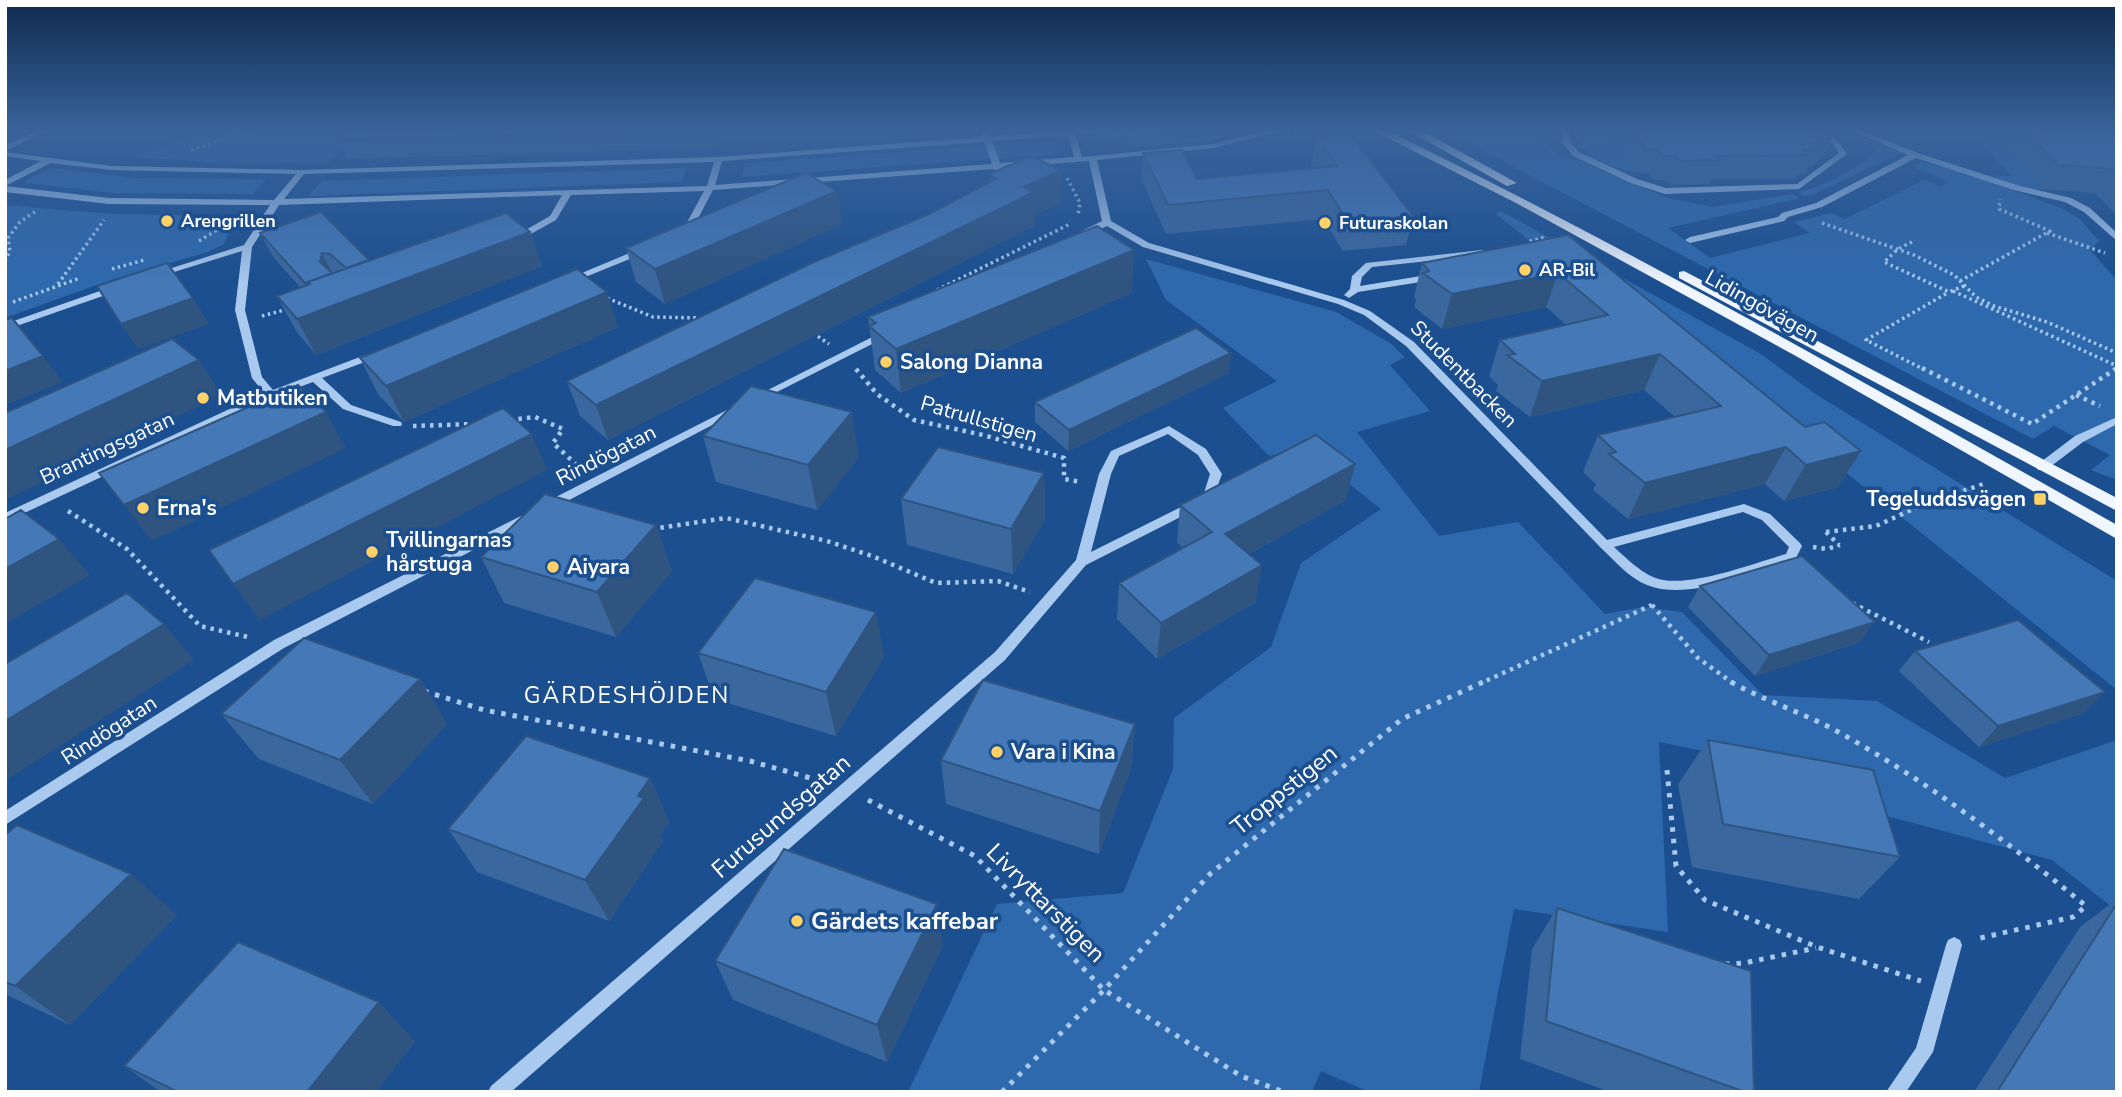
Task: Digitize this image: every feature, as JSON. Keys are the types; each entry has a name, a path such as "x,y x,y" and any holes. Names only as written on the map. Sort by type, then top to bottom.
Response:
{"main road":[{"name":"Lidingövägen","path":"1484,182 1787,345 2117,533"},
{"name":"Lidingövägen","path":"1511,182 2117,505"}],"street":[{"path":"271,394 257,378 240,310 247,247 293,182"},
{"path":"671,239 688,230 712,182"},
{"path":"5,186 109,201 276,203 710,188 782,182"},
{"path":"1074,239 1107,222 1098,182"},
{"path":"1642,182 1665,191 1689,192 1800,186 1805,182"},
{"path":"1690,240 1781,219 1785,215 1819,205 1863,182"},
{"path":"1999,182 2068,200 2087,210 2117,238"},
{"path":"508,244 553,218 568,192"},
{"name":"Studentbacken","path":"1107,222 1146,245 1341,302 1367,313 1410,344 1605,545 1633,571 1655,583 1681,587 1791,557 1796,546 1766,517 1744,508 1605,545"},
{"path":"554,286 659,244"},
{"path":"144,279 247,247"},
{"path":"1355,289 1357,276 1369,265 1514,249"},
{"path":"1341,302 1355,289 1448,275"},
{"path":"5,327 132,283"},
{"name":"Rindögatan","path":"5,819 279,644 892,330"},
{"name":"Brantingsgatan","path":"5,518 271,394 391,349"},
{"path":"315,378 347,407 397,424"},
{"path":"2042,467 2079,439 2117,420"},
{"name":"Furusundsgatan","path":"497,1092 1000,656 1082,562 1208,498 1216,474 1202,452 1169,429 1115,454 1105,474 1082,562"},
{"path":"1895,1092 1924,1052 1954,944"}],"path":[{"path":"2000,196 1999,209 2050,231 2048,233"},
{"path":"5,261 10,251 10,233 42,206"},
{"path":"57,285 110,210"},
{"path":"1800,212 1827,226 1935,264 1960,281 1976,297 1994,306 2052,323 2117,352"},
{"path":"191,245 234,220"},
{"path":"1514,249 1534,247 1528,242 1556,233"},
{"path":"1960,281 2048,233 2105,253"},
{"path":"1912,242 1898,249 1884,262 2117,367"},
{"path":"104,271 150,258"},
{"path":"5,305 92,275"},
{"path":"578,276 614,303 653,317 705,317"},
{"path":"1964,286 1866,340 2032,425 2117,367"},
{"path":"243,321 297,307"},
{"path":"2039,330 2052,323"},
{"name":"Patrullstigen","path":"808,328 843,354 877,394 914,420 983,435 1064,458 1063,479"},
{"path":"2076,395 2107,409"},
{"path":"502,421 535,417 563,429 553,443 581,469"},
{"path":"397,424 479,424"},
{"path":"1840,545 1826,532 1876,526 1924,504 1973,489"},
{"path":"47,497 127,550 200,626 279,644"},
{"path":"643,529 726,518 827,541 872,556 936,583 999,581 1050,599"},
{"path":"1655,583 1652,605 1711,670 1761,699 1840,733 1966,815 2053,878 2086,906 2073,917 1954,944"},
{"path":"1842,598 1929,642"},
{"name":"Troppstigen","path":"1003,1092 1104,990 1210,874 1402,719 1652,605"},
{"name":"Livryttarstigen","path":"420,690 484,710 750,761 847,789 975,856 1104,990 1241,1076 1284,1092"},
{"path":"1667,770 1676,866 1705,900 1816,947 1941,988"},
{"path":"1719,965 1744,963 1816,947"}],"shaded area":[{"path":"263,182 253,194 114,193 26,183"},
{"path":"321,182 677,182 308,196"},
{"path":"1543,182 1630,182 1667,198 1712,207 1792,194 1800,198 1668,228 1710,258 1810,233 1794,222 1831,213 1845,219 1920,182 1929,182 1941,187 1949,182 1991,182 2061,208 2080,219 2099,241 2090,250 2117,280 2117,321 2114,321 2117,325 2117,480 2091,470 2110,455 2054,426 2033,439"},
{"path":"1839,182 1810,196 1799,192"},
{"path":"2008,182 2037,182 2043,189 2028,190"},
{"path":"5,205 112,214 227,216 231,229 224,244 208,252 111,280 5,318"},
{"path":"1499,210 1761,354 1814,393 2117,581 2117,690 1813,446 1792,451 1496,214"},
{"path":"1146,259 1336,312 1390,343 1405,357 1390,365 1430,411 1357,432 1439,536 1518,522 1605,614 1643,607 1682,612 1763,695 1877,701 2005,778 2117,740 2117,911 2052,860 1883,815 1842,779 1659,742 1668,932 1514,909 1479,1092 1369,1092 1321,1071 1312,1092 908,1092 997,904 1123,893 1173,769 1174,718 1271,647 1301,563 1381,509 1305,449 1269,456 1223,408 1277,381 1166,300"}],"building":[{"path":"784,182 822,182 837,191 655,269 626,248"},
{"path":"990,182 1034,182 1024,187 1034,192 596,405 567,381 814,262 927,215"},
{"path":"1157,182 1387,182 1413,216 1348,222 1328,190 1168,205"},
{"path":"321,212 369,260 346,268 330,254 322,253 320,262 332,273 305,283 260,233"},
{"path":"506,213 530,232 297,319 277,296 310,284 308,282"},
{"path":"1097,226 1134,250 896,349 869,326 876,323 868,317"},
{"path":"1568,235 1805,427 1824,422 1861,451 1806,465 1786,447 1645,483 1609,454 1616,452 1598,435 1721,406 1660,354 1542,381 1507,355 1515,354 1500,340 1608,315 1558,273 1452,294 1423,273 1429,271 1422,263"},
{"path":"167,263 193,298 121,324 97,286"},
{"path":"577,269 607,292 386,386 360,358"},
{"path":"12,318 43,356 5,371 5,320"},
{"path":"1196,328 1231,353 1069,430 1035,402"},
{"path":"172,339 199,360 5,450 5,413"},
{"path":"298,385 326,412 124,505 99,473"},
{"path":"751,386 852,412 808,465 703,436"},
{"path":"503,408 532,434 233,584 209,550"},
{"path":"1316,435 1355,464 1225,534 1262,565 1161,623 1119,583 1212,532 1180,505"},
{"path":"938,447 1044,473 1011,529 901,499"},
{"path":"545,494 656,525 597,592 481,557"},
{"path":"21,510 59,539 5,569 5,519"},
{"path":"1802,556 1875,622 1769,655 1700,586"},
{"path":"755,578 876,612 826,692 698,653"},
{"path":"127,593 164,624 5,721 5,664"},
{"path":"2018,620 2105,692 1998,726 1915,651"},
{"path":"304,638 420,679 340,760 221,714"},
{"path":"983,680 1135,724 1100,811 941,760"},
{"path":"526,736 650,778 638,796 644,798 585,880 448,829"},
{"path":"1708,740 1873,770 1900,857 1723,824"},
{"path":"17,825 131,874 15,986 5,982 5,835"},
{"path":"784,849 937,904 877,1025 715,961"},
{"path":"2117,903 2117,1092 1997,1092"},
{"path":"1557,908 1751,971 1754,1092 1745,1092 1546,1021"},
{"path":"238,942 379,1002 307,1092 178,1092 124,1066"}],"place":[{"name":"Arengrillen","path":"167,221"},
{"name":"Futuraskolan","path":"1325,223"},
{"name":"AR-Bil","path":"1525,270"},
{"name":"Salong Dianna","path":"886,362"},
{"name":"Matbutiken","path":"203,398"},
{"name":"Tegeluddsvägen","path":"2040,499"},
{"name":"Erna's","path":"143,508"},
{"name":"Tvillingarnas hårstuga","path":"372,552"},
{"name":"Aiyara","path":"553,567"},
{"name":"Vara i Kina","path":"997,752"},
{"name":"Gärdets kaffebar","path":"797,921"}],"district":[{"name":"GÄRDESHÖJDEN","path":"627,695"}]}
